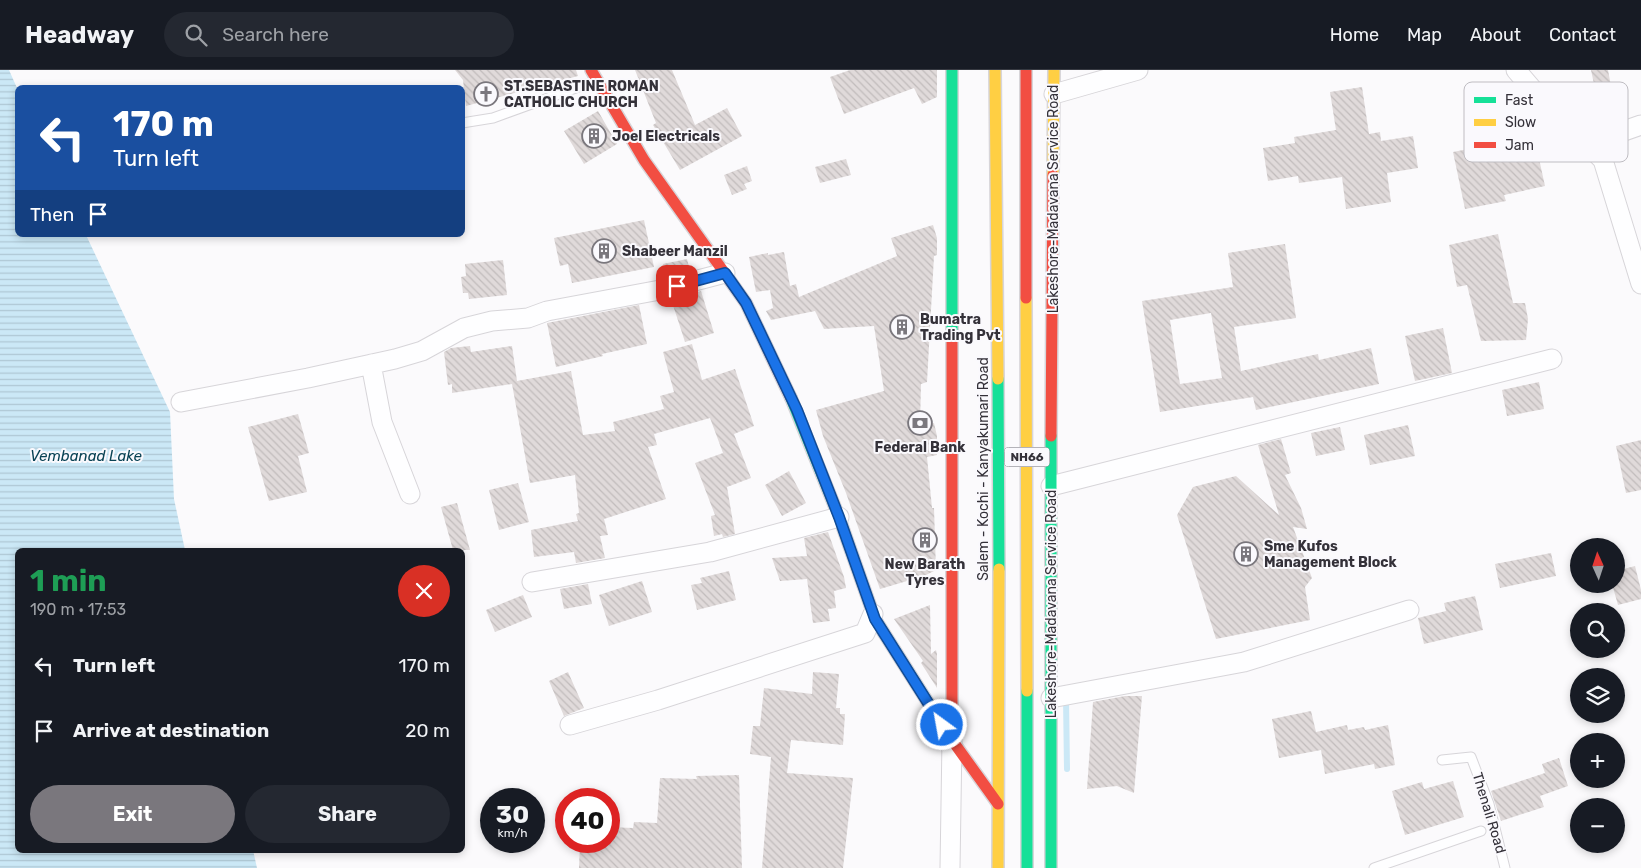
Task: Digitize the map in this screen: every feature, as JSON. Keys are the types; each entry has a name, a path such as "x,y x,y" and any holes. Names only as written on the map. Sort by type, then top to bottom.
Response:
{"main road":[{"path":"591,70 644,160 746,303 797,410 839,517 873,614 952,740 1027,843 1049,868"},
{"path":"952,70 952,740"},
{"name":"Salem - Kochi - Kanyakumari Road","path":"995,70 998,868"},
{"name":"NH66","path":"1026,70 1027,868"},
{"name":"Lakeshore-Madavana Service Road","path":"1049,868 1054,70"}],"street":[{"path":"1054,94 1138,70"},
{"path":"1516,70 1526,82"},
{"path":"1628,130 1641,125"},
{"path":"1604,162 1641,284"},
{"path":"181,402 371,364 422,351 464,328 492,321 528,318 547,311 660,290 725,273"},
{"path":"1051,486 1552,359"},
{"path":"371,364 382,422 410,494"},
{"path":"532,582 710,552 839,517"},
{"path":"1051,698 1244,662 1409,610"},
{"path":"570,725 658,700 865,633 873,614"},
{"path":"950,868 952,740"}],"lane":[{"path":"465,123 493,118 597,80"},
{"name":"Thenali Road","path":"1442,760 1471,757 1489,804 1505,868"},
{"path":"1374,868 1481,831"}],"water":[{"name":"Vembanad Lake","path":"0,70 9,70 16,85 15,237 87,237 170,412 174,499 185,548 15,548 15,853 254,853 257,868 0,868"}],"building":[{"name":"ST.SEBASTINE ROMAN CATHOLIC CHURCH","path":"455,70 576,70 578,76 466,106 463,80"},
{"path":"635,70 672,70 695,125 727,108 742,136 680,170 653,125 656,123"},
{"path":"850,70 937,70 937,97 922,104 914,88 844,114 830,77"},
{"path":"1591,70 1608,70 1610,82 1594,82"},
{"path":"1362,87 1369,134 1380,132 1381,141 1413,136 1418,168 1387,173 1391,202 1346,209 1342,177 1299,183 1298,176 1268,181 1263,148 1295,143 1294,137 1336,130 1330,92"},
{"name":"Joel Electricals","path":"598,111 617,144 584,164 564,131"},
{"path":"1464,150 1464,162 1540,162 1545,186 1504,195 1506,201 1465,209 1453,152"},
{"path":"846,159 851,175 820,183 815,167"},
{"path":"747,166 752,181 744,184 747,189 732,195 724,175"},
{"name":"Shabeer Manzil","path":"644,220 654,267 572,283 568,264 560,266 554,238"},
{"path":"933,225 937,238 937,255 934,256 927,382 921,384 920,426 934,423 937,436 937,455 927,457 932,508 934,508 936,570 924,576 880,589 846,493 823,436 816,410 884,391 874,326 824,329 815,311 771,320 766,311 773,308 770,290 756,292 749,257 784,252 790,286 796,284 799,297 897,256 891,238"},
{"path":"1498,234 1513,303 1525,303 1528,319 1526,340 1481,341 1467,285 1457,287 1449,245"},
{"path":"1285,244 1296,318 1234,327 1241,371 1318,354 1319,360 1371,348 1379,384 1256,410 1253,397 1160,412 1142,301 1233,287 1228,253","holes":["1211,313 1222,378 1180,384 1170,320"]},
{"path":"687,259 690,271 666,277 663,264"},
{"path":"503,260 507,295 469,299 468,293 463,293 461,277 466,276 465,264"},
{"path":"701,291 714,333 685,342 671,299"},
{"path":"639,305 647,344 556,367 547,323"},
{"path":"1443,328 1452,373 1415,381 1405,336"},
{"path":"692,344 702,380 735,369 754,426 734,434 751,478 727,487 735,534 723,537 722,534 714,536 711,516 715,515 695,463 723,453 710,418 654,434 657,445 648,447 666,499 604,519 608,535 600,536 605,558 576,563 574,552 534,557 531,530 578,521 576,514 579,513 575,475 530,483 512,384 452,393 452,384 448,385 444,352 451,348 470,346 471,352 512,346 517,381 571,371 583,435 615,431 613,422 664,409 660,396 674,392 663,352"},
{"path":"1539,382 1544,409 1507,416 1502,390"},
{"path":"298,414 309,453 298,456 307,492 269,501 248,427"},
{"path":"1408,425 1415,456 1370,465 1364,435"},
{"path":"1340,427 1345,450 1316,456 1311,433"},
{"name":"Sme Kufos Management Block","path":"1281,439 1291,473 1285,475 1301,508 1307,529 1293,527 1312,578 1305,587 1310,620 1216,639 1177,515 1193,487 1236,476 1279,515 1258,445"},
{"path":"1641,440 1641,490 1626,493 1616,446"},
{"path":"789,471 806,503 782,516 765,485"},
{"path":"518,483 529,522 499,530 489,490"},
{"path":"457,503 470,550 452,548 441,507"},
{"path":"828,532 846,588 834,591 836,608 828,609 830,621 813,623 807,579 780,581 772,558 807,556 804,538"},
{"path":"1551,553 1556,576 1500,588 1495,564"},
{"path":"1635,566 1641,590 1641,599 1617,603 1615,593 1625,593 1625,569"},
{"path":"729,571 736,600 697,610 691,585 702,583 700,578"},
{"path":"642,581 652,612 609,626 599,595"},
{"path":"588,584 592,604 564,609 560,589"},
{"path":"523,595 532,617 495,632 486,610"},
{"path":"1475,596 1483,630 1424,644 1418,618 1446,611 1444,603"},
{"path":"930,605 931,654 936,650 937,688 921,663 923,661 894,619"},
{"path":"568,672 584,708 564,716 549,681"},
{"path":"813,672 839,674 836,708 840,708 840,714 845,714 843,745 791,740 787,773 853,778 843,868 762,868 771,757 750,754 753,726 760,726 764,688 812,694"},
{"path":"1125,696 1142,696 1134,793 1117,786 1087,789 1093,702"},
{"path":"1311,711 1316,732 1347,725 1348,730 1364,727 1365,730 1388,725 1395,765 1375,769 1374,764 1325,774 1321,750 1279,758 1272,719"},
{"path":"1559,758 1568,786 1540,796 1544,807 1501,821 1491,791 1545,773 1542,764"},
{"path":"739,775 742,868 579,868 580,853 620,853 620,827 633,828 634,822 657,823 660,778 697,779 696,776"},
{"path":"1453,781 1464,817 1405,835 1392,791 1422,782 1424,789"}],"waterway":[{"path":"1066,698 1067,769"}],"traffic: fast":[{"path":"952,70 952,340"},
{"path":"998,379 999,569"},
{"path":"791,398 839,517 875,619 934,712"},
{"path":"1051,436 1051,868"},
{"path":"1027,691 1027,868"}],"traffic: slow":[{"path":"995,70 998,379"},
{"path":"1053,175 1054,70"},
{"path":"1026,298 1027,691"},
{"path":"998,868 999,569"}],"traffic: jam":[{"path":"591,70 644,160 746,303 791,398"},
{"path":"1026,70 1026,298"},
{"path":"1051,436 1053,175"},
{"path":"952,340 952,740"},
{"path":"934,712 998,804"}],"place":[{"name":"ST.SEBASTINE ROMAN CATHOLIC CHURCH","path":"486,94"},
{"name":"Joel Electricals","path":"594,136"},
{"name":"Shabeer Manzil","path":"604,251"},
{"name":"Bumatra Trading Pvt","path":"902,327"},
{"name":"Federal Bank","path":"920,423"},
{"name":"New Barath Tyres","path":"925,540"},
{"name":"Sme Kufos Management Block","path":"1246,554"}],"route":[{"path":"677,286 725,273 746,303 797,410 839,517 875,619 942,725"}]}
